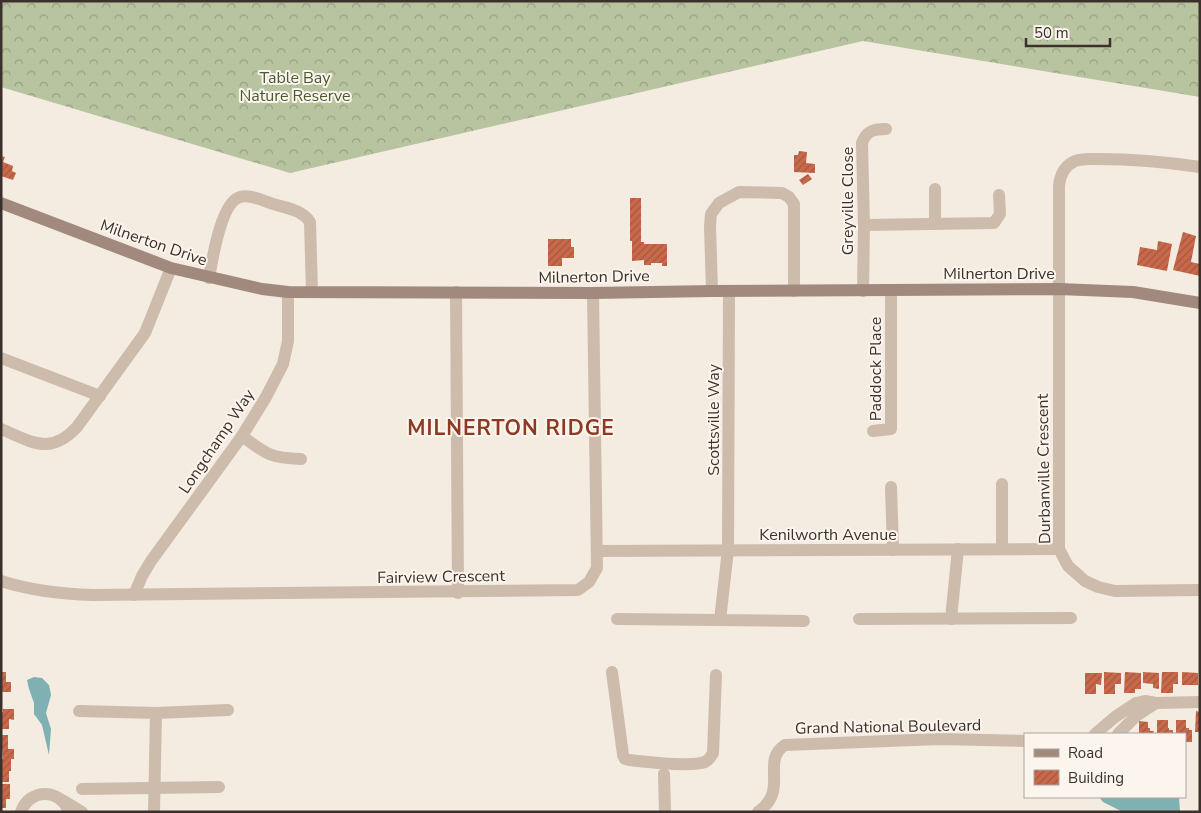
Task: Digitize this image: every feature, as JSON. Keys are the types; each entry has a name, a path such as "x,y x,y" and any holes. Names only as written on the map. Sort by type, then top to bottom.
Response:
{"street":[{"name":"Greyville Close","path":"863,291 862,142 868,132 875,129 886,129"},
{"path":"1058,289 1059,186 1060,176 1068,166 1076,160 1106,159 1165,162 1200,167"},
{"path":"935,189 935,224"},
{"path":"712,291 711,214 719,203 740,192 782,193 789,197 794,204 794,291"},
{"path":"864,225 994,223 1000,214 999,195"},
{"path":"209,278 217,238 229,206 240,197 250,197 301,213 310,222 312,292"},
{"name":"Milnerton Drive","path":"1,203 171,268 262,289 288,292 593,294 712,291 1058,289 1140,292 1200,303"},
{"path":"1,429 42,445 69,436 145,333 171,268"},
{"name":"Durbanville Crescent","path":"1058,289 1059,549 1068,566 1085,582 1098,588 1115,592 1200,590"},
{"name":"Paddock Place","path":"873,431 891,429 891,290"},
{"name":"Scottsville Way","path":"720,620 728,550 729,291"},
{"name":"Longchamp Way","path":"134,595 151,561 242,436 266,397 286,356 288,341 288,292"},
{"path":"456,292 458,593"},
{"name":"Fairview Crescent","path":"1,581 32,590 60,594 458,593 578,590 589,582 597,568 593,294"},
{"path":"1,358 100,396"},
{"path":"242,436 270,455 279,458 301,459"},
{"path":"1002,484 1002,549"},
{"path":"891,487 893,550"},
{"path":"951,619 958,549"},
{"name":"Kenilworth Avenue","path":"597,551 1059,549"},
{"path":"617,618 804,621"},
{"path":"859,619 1071,618"},
{"path":"612,672 623,755 629,760 667,764 704,762 713,753 716,675"},
{"path":"1096,733 1136,703 1145,701 1156,703 1200,702"},
{"path":"1119,733 1136,716 1156,703"},
{"path":"79,712 156,713 228,710"},
{"path":"154,812 156,713"},
{"name":"Grand National Boulevard","path":"758,812 771,800 776,754 785,745 940,739 1024,741"},
{"name":"Grand National Boulevard","path":"1009,741 1024,749"},
{"path":"664,774 665,812"},
{"path":"82,789 219,787"},
{"path":"21,812 25,803 38,794 53,794 82,812"},
{"path":"62,800 69,812"}],"green space":[{"name":"Table Bay Nature Reserve","path":"1,1 1200,1 1200,97 863,41 290,173 1,87"}],"water":[{"path":"34,677 42,678 49,685 51,695 46,713 51,729 49,755 42,725 34,714 34,703 27,680"},
{"path":"1100,798 1179,798 1180,812 1123,812 1103,802"}],"building":[{"path":"799,151 807,152 806,163 815,164 815,173 794,172 794,155 798,155"},
{"path":"1,156 5,157 3,162 13,166 12,171 16,173 13,180 1,176"},
{"path":"808,174 812,179 803,185 799,180"},
{"path":"630,198 641,198 641,242 644,242 644,244 667,244 667,266 662,266 662,263 644,265 644,260 632,261"},
{"path":"1183,232 1196,236 1191,262 1200,264 1200,276 1173,270"},
{"path":"548,239 571,239 571,247 574,247 574,258 562,258 562,266 548,266"},
{"path":"1158,241 1172,244 1167,271 1137,265 1140,247 1157,250"},
{"path":"1,672 6,672 6,682 11,682 11,692 1,692"},
{"path":"1104,672 1121,673 1121,684 1115,684 1115,694 1104,694"},
{"path":"1125,672 1141,673 1141,689 1135,689 1135,693 1124,693"},
{"path":"1143,672 1159,673 1159,689 1153,688 1153,684 1143,683"},
{"path":"1162,672 1178,672 1178,684 1173,684 1173,693 1161,693"},
{"path":"1182,672 1198,673 1198,685 1182,685"},
{"path":"1085,673 1102,673 1101,685 1096,684 1096,694 1085,694"},
{"path":"3,709 14,709 14,720 9,719 9,729 1,729 1,712 3,712"},
{"path":"1196,711 1200,712 1200,732 1195,732"},
{"path":"1157,720 1168,720 1168,728 1173,730 1173,733 1157,733"},
{"path":"1176,720 1186,720 1186,728 1192,730 1192,742 1186,742 1186,733 1176,733"},
{"path":"1139,721 1148,722 1150,731 1154,731 1153,733 1139,733"},
{"path":"1,735 8,735 8,749 14,749 14,759 11,759 11,771 9,771 9,782 1,782 1,759 3,759"},
{"path":"1,784 10,784 10,799 6,799 6,808 1,808"}],"district":[{"name":"MILNERTON RIDGE","path":"511,428"}]}
